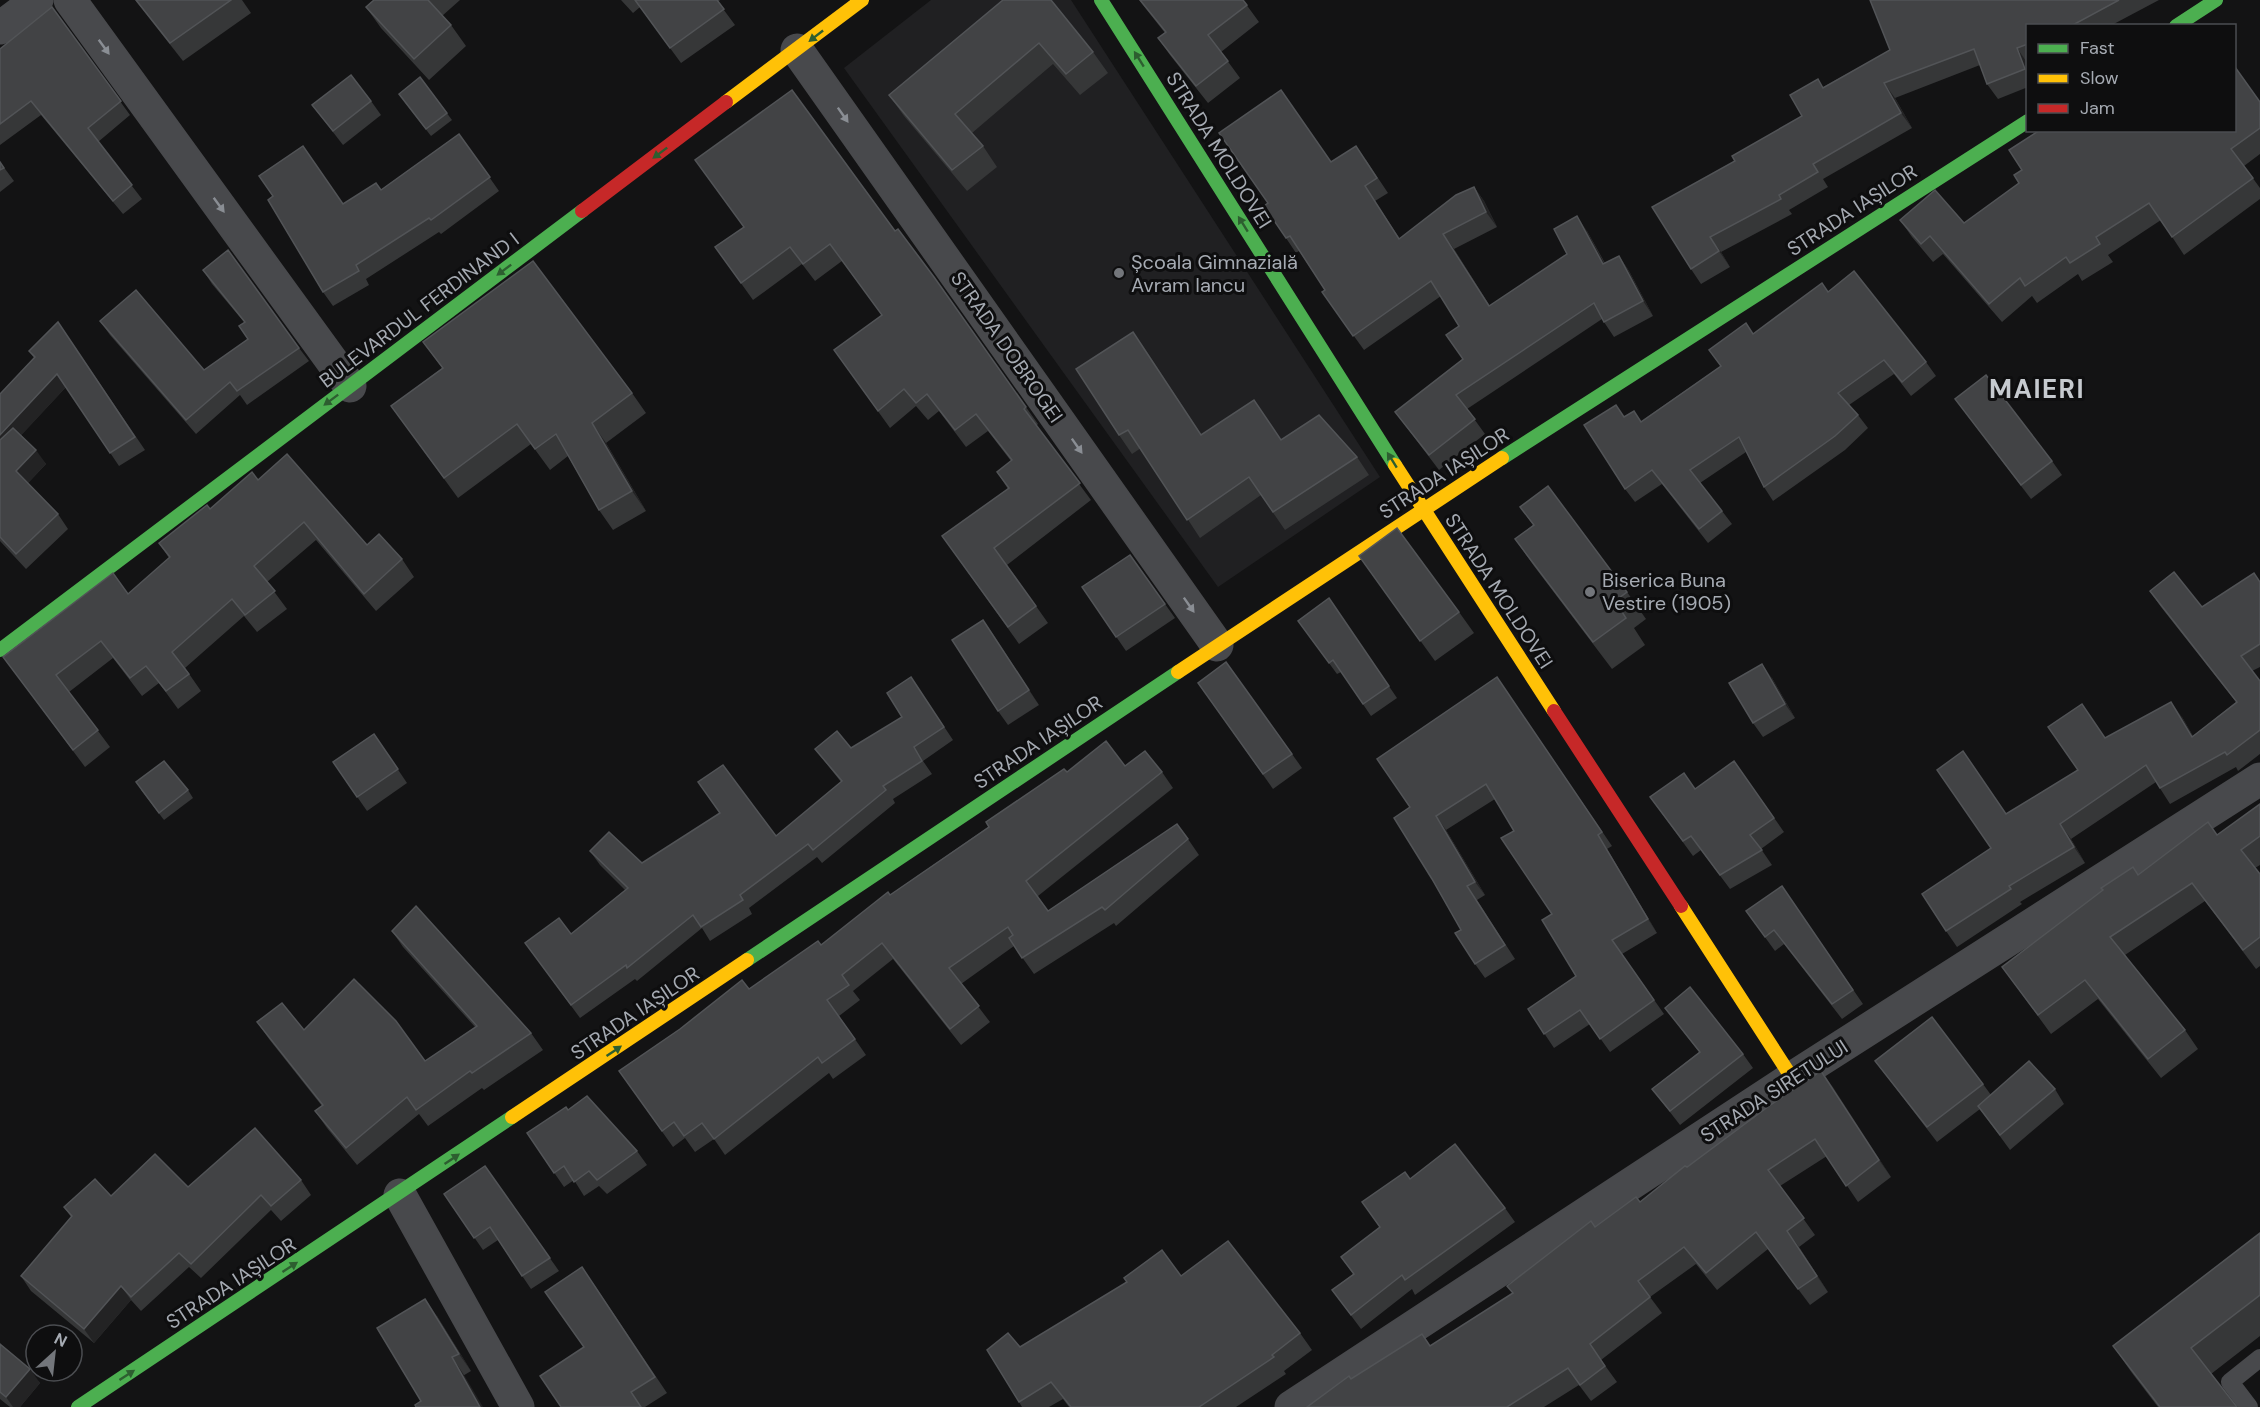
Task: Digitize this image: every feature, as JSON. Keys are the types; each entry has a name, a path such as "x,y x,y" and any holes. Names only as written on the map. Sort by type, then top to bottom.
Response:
{"street":[{"path":"0,28 37,0"},
{"path":"70,0 350,386"},
{"name":"BULEVARDUL FERDINAND I","path":"0,650 862,0"},
{"name":"STRADA MOLDOVEI","path":"1101,0 1423,509 1792,1078"},
{"path":"2179,24 2216,0"},
{"name":"STRADA DOBROGEI","path":"797,50 1218,645"},
{"name":"STRADA IAȘILOR","path":"78,1407 400,1195 1423,509 2026,122"},
{"name":"STRADA SIRETULUI","path":"1291,1407 1792,1078 2260,779"},
{"path":"400,1195 518,1407"}],"lane":[{"path":"2249,1407 2230,1382 2260,1358"}],"shaded area":[{"name":"Școala Gimnazială Avram Iancu","path":"931,0 1071,0 1380,477 1218,587 844,68"}],"building":[{"path":"136,0 231,0 170,43"},
{"path":"374,0 428,0 451,25 414,59 366,7"},
{"path":"635,0 717,0 724,9 670,48"},
{"path":"1003,0 1051,0 1093,52 1066,74 1039,43 955,114 983,146 952,170 889,95"},
{"path":"1140,0 1243,0 1247,5 1208,35 1228,61 1196,86 1158,38 1166,32"},
{"path":"1870,0 2119,0 2075,24 2026,24 2026,45 2017,48 2025,69 1987,84 1974,49 1884,83 1901,113 1813,164 1818,172 1779,195 1781,199 1710,237 1719,251 1691,269 1652,207 1735,161 1732,156 1802,116 1790,95 1818,79 1823,88 1890,50"},
{"path":"52,7 121,101 88,128 132,185 113,201 31,101 0,124 0,49"},
{"path":"2236,68 2260,102 2260,128 2231,149 2253,178 2172,237 2149,203 2096,237 2100,244 2070,263 2066,257 2025,286 2020,278 1989,304 1930,236 1921,244 1900,220 1935,190 1964,223 2019,183 2014,175 2022,170 2009,150 2037,132 2236,132"},
{"path":"351,75 371,101 333,131 312,105"},
{"path":"420,77 447,113 426,129 399,94"},
{"path":"792,90 895,231 898,229 934,277 1026,407 1024,409 1080,483 994,548 1036,606 1008,627 942,536 1009,488 997,472 1012,460 976,414 955,430 927,394 916,403 904,389 878,411 834,350 882,315 830,244 803,264 790,247 741,283 715,247 744,227 695,160"},
{"path":"1281,90 1331,162 1356,146 1377,178 1365,186 1399,239 1456,195 1474,187 1486,212 1443,234 1489,306 1567,254 1554,229 1577,216 1603,264 1619,256 1643,301 1604,322 1594,303 1456,395 1475,419 1429,455 1395,412 1463,359 1446,335 1459,326 1431,281 1353,336 1322,292 1325,290 1290,236 1286,238 1264,206 1268,203 1219,133"},
{"path":"459,134 490,177 431,220 429,218 356,265 359,271 323,292 268,200 273,196 259,176 303,146 343,204 376,183 381,190"},
{"path":"228,250 299,348 237,391 230,382 186,420 100,321 136,290 204,370 248,339 239,326 245,322 203,270"},
{"path":"533,261 632,393 592,423 632,491 599,510 556,434 535,449 517,424 444,478 391,406 443,368 423,342"},
{"path":"1854,271 1926,362 1902,382 1884,360 1838,393 1858,415 1835,436 1764,487 1739,437 1690,470 1722,511 1699,529 1652,470 1625,489 1584,425 1616,405 1624,417 1634,411 1641,422 1721,366 1709,350 1746,323 1753,334 1822,283 1828,292"},
{"path":"58,322 135,437 110,453 57,374 0,435 0,394 35,357 29,351"},
{"path":"1133,332 1201,435 1254,400 1281,440 1319,415 1357,457 1273,512 1249,477 1187,520 1128,430 1119,435 1076,369"},
{"path":"1986,375 2052,461 2021,485 1955,399"},
{"path":"13,428 36,450 16,471 58,514 16,554 0,537 0,440"},
{"path":"287,454 367,545 379,534 402,559 364,594 304,522 254,566 275,591 245,615 232,599 172,652 189,674 166,691 146,666 130,678 101,641 56,675 98,730 73,750 3,657 113,573 128,594 170,557 159,543 207,505 210,509 252,472 258,480"},
{"name":"Biserica Buna Vestire (1905)","path":"1548,486 1627,592 1615,601 1626,618 1593,642 1515,539 1534,525 1520,507"},
{"path":"1397,528 1459,612 1420,641 1359,556"},
{"path":"1130,555 1165,604 1116,637 1082,587"},
{"path":"2174,572 2202,607 2254,573 2260,582 2260,644 2241,656 2260,681 2260,730 2227,755 2225,752 2160,788 2146,765 2060,824 2074,847 2009,886 2011,889 1946,931 1922,894 1991,848 1937,770 1963,751 2006,814 2078,770 2048,727 2082,704 2105,738 2171,702 2192,737 2237,702 2150,591"},
{"path":"1329,598 1389,686 1363,704 1333,660 1329,663 1298,621"},
{"path":"983,620 1029,690 998,711 952,640"},
{"path":"1226,662 1292,754 1263,774 1198,683"},
{"path":"1762,664 1785,704 1753,723 1729,683"},
{"path":"911,677 944,727 914,747 922,761 883,786 886,790 813,850 808,844 740,895 743,900 701,927 693,915 627,968 626,965 571,1005 525,943 559,918 571,934 628,888 590,851 609,832 642,863 720,813 698,782 723,765 776,836 842,781 815,749 837,731 851,748 902,717 887,693"},
{"path":"1497,677 1602,832 1598,835 1648,919 1612,940 1654,1000 1600,1039 1580,1010 1544,1034 1528,1009 1576,976 1542,920 1552,914 1501,838 1514,831 1486,784 1436,816 1475,882 1467,886 1505,945 1475,964 1455,933 1461,930 1394,818 1410,807 1377,759"},
{"path":"374,734 398,769 357,797 333,762"},
{"path":"1106,741 1125,766 1145,751 1162,772 1026,881 1048,911 1177,824 1188,839 1105,910 1102,907 1022,958 1009,938 1013,935 1008,927 949,968 979,1006 950,1029 882,943 842,975 849,985 827,1000 855,1039 822,1063 818,1057 714,1139 702,1123 684,1136 674,1122 662,1131 619,1071 680,1029 742,980 749,989 818,941 821,945 888,892 890,895 989,827 986,822 1064,769 1067,772"},
{"path":"164,761 188,790 159,813 136,782"},
{"path":"1734,761 1774,818 1750,835 1762,850 1720,875 1691,836 1683,841 1650,797 1684,773 1695,789"},
{"path":"2260,804 2260,836 2241,850 2260,874 2260,937 2243,950 2192,883 2110,937 2185,1030 2148,1059 2085,980 2038,1015 2002,967 2103,890 2101,888 2133,867 2138,875 2208,822 2217,835"},
{"path":"1782,886 1853,990 1832,1004 1774,930 1765,937 1746,911"},
{"path":"416,906 531,1033 472,1073 470,1071 416,1110 407,1097 346,1148 315,1111 323,1105 257,1022 282,1003 304,1030 354,979 396,1021 425,1061 477,1026 392,931"},
{"path":"1690,987 1743,1054 1670,1111 1652,1089 1700,1052 1665,1008"},
{"path":"1932,1017 1983,1084 1927,1127 1875,1061"},
{"path":"2029,1061 2055,1089 2000,1135 1978,1106"},
{"path":"1821,1071 1879,1160 1846,1186 1815,1139 1768,1170 1804,1218 1787,1231 1817,1276 1798,1289 1756,1232 1706,1273 1684,1247 1638,1281 1650,1297 1590,1344 1605,1366 1580,1385 1568,1368 1507,1407 1307,1407 1349,1376 1351,1379 1422,1334 1430,1346 1513,1293 1507,1286 1591,1221 1595,1227 1636,1197 1640,1202 1685,1166 1687,1167 1769,1106"},
{"path":"587,1096 637,1151 597,1180 589,1171 574,1182 564,1166 554,1173 527,1133 566,1107 568,1110"},
{"path":"255,1128 301,1180 271,1206 261,1195 191,1264 179,1253 131,1297 121,1286 84,1329 84,1323 77,1323 21,1276 72,1216 64,1207 95,1179 111,1196 155,1154 188,1187"},
{"path":"1455,1144 1505,1208 1405,1280 1402,1275 1351,1315 1332,1290 1354,1274 1341,1257 1380,1227 1362,1202 1405,1172 1410,1179"},
{"path":"485,1166 550,1258 522,1276 490,1227 474,1238 444,1194"},
{"path":"2260,1233 2260,1295 2191,1348 2237,1407 2160,1407 2113,1346"},
{"path":"1228,1241 1300,1333 1272,1355 1274,1357 1199,1407 1071,1407 1051,1382 1019,1402 987,1350 1008,1333 1020,1347 1127,1282 1124,1278 1162,1250 1181,1276"},
{"path":"582,1267 655,1377 631,1392 641,1407 561,1407 540,1376 584,1347 545,1292"},
{"path":"425,1299 459,1354 452,1357 480,1407 416,1407 415,1405 421,1401 377,1328"},
{"path":"0,1344 24,1364 24,1376 6,1397 0,1392"}],"traffic: fast":[{"path":"1101,0 1395,465"},
{"path":"2179,24 2216,0"},
{"path":"1502,458 2026,122"},
{"path":"0,650 582,211"},
{"path":"747,960 1178,672"},
{"path":"78,1407 512,1117"}],"traffic: slow":[{"path":"726,102 862,0"},
{"path":"1178,672 1502,458"},
{"path":"1395,465 1554,711"},
{"path":"1681,906 1792,1078"},
{"path":"512,1117 747,960"}],"traffic: jam":[{"path":"582,211 726,102"},
{"path":"1554,711 1681,906"}],"place":[{"name":"Școala Gimnazială Avram Iancu","path":"1119,273"},
{"name":"Biserica Buna Vestire (1905)","path":"1590,592"}],"district":[{"name":"MAIERI","path":"2037,389"}]}
